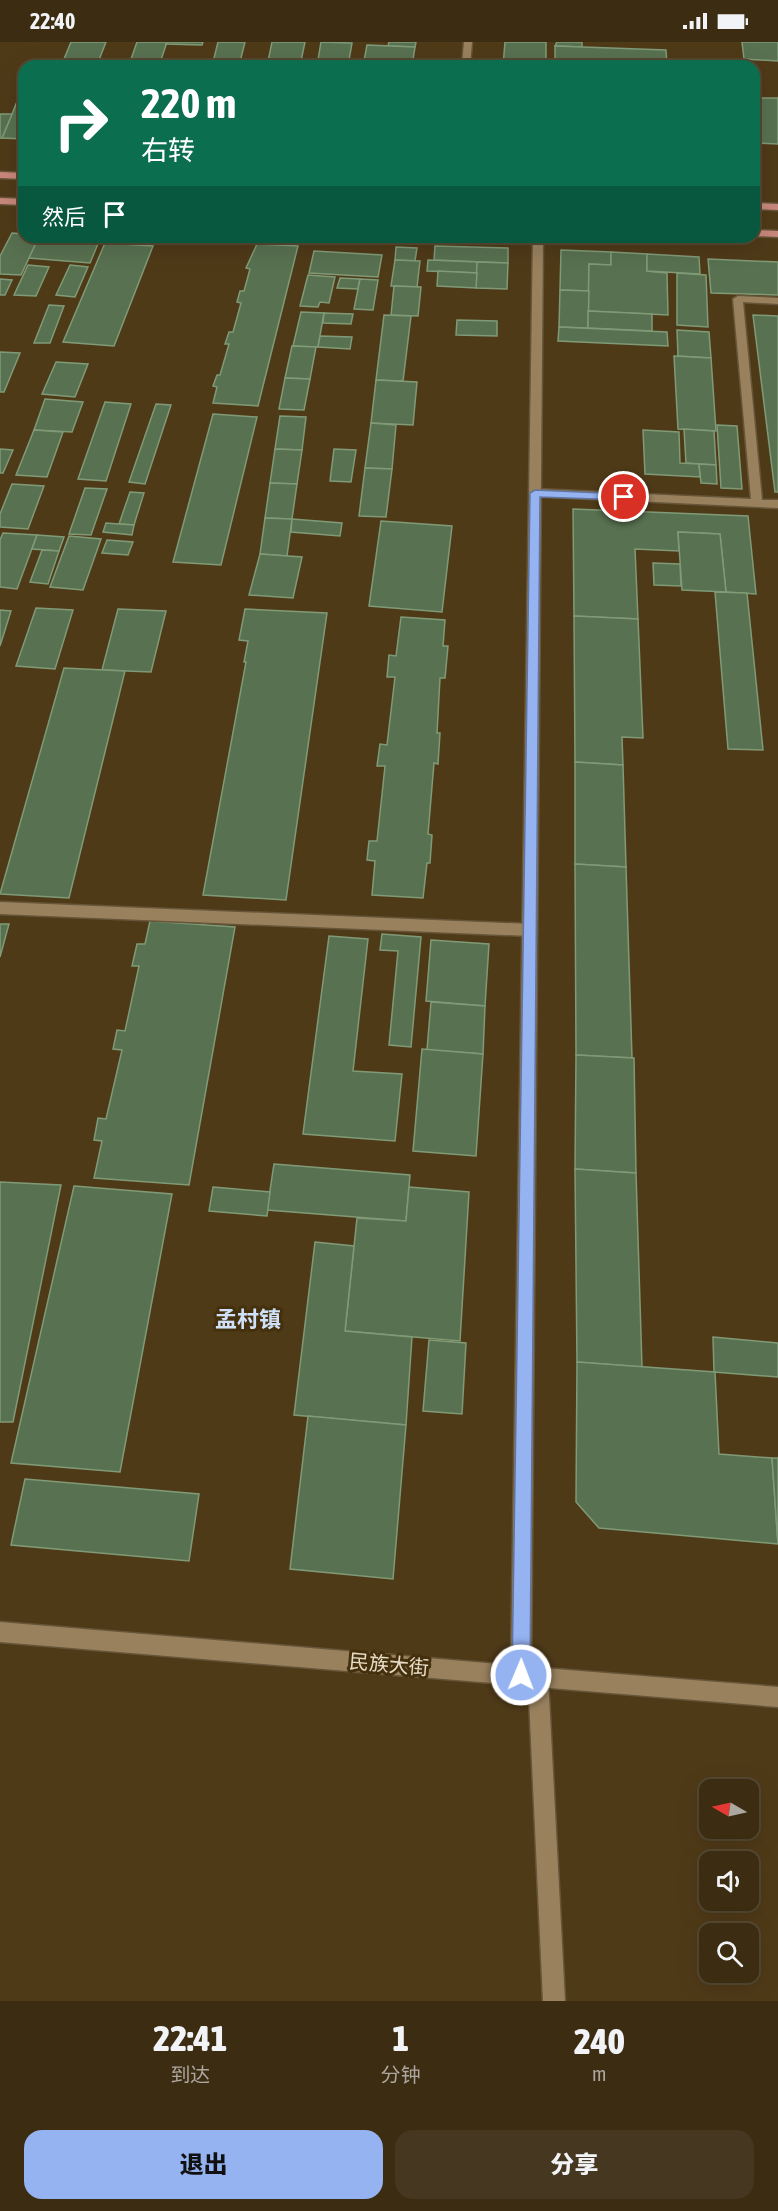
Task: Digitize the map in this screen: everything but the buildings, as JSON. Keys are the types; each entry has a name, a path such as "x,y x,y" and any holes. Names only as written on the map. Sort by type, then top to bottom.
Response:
{"main road":[{"path":"0,175 18,176"},
{"path":"0,201 18,202"},
{"path":"760,206 778,207"},
{"path":"760,233 778,234"}],"street":[{"path":"466,60 468,42"},
{"path":"538,243 530,930 529,1676 554,2001"},
{"path":"757,503 738,299 778,301"},
{"path":"535,493 778,504"},
{"path":"0,908 530,930"},
{"name":"民族大街","path":"0,1632 778,1697"}],"district":[{"name":"孟村镇","path":"248,1319"}],"route":[{"path":"521,1675 535,493 624,497"}]}
